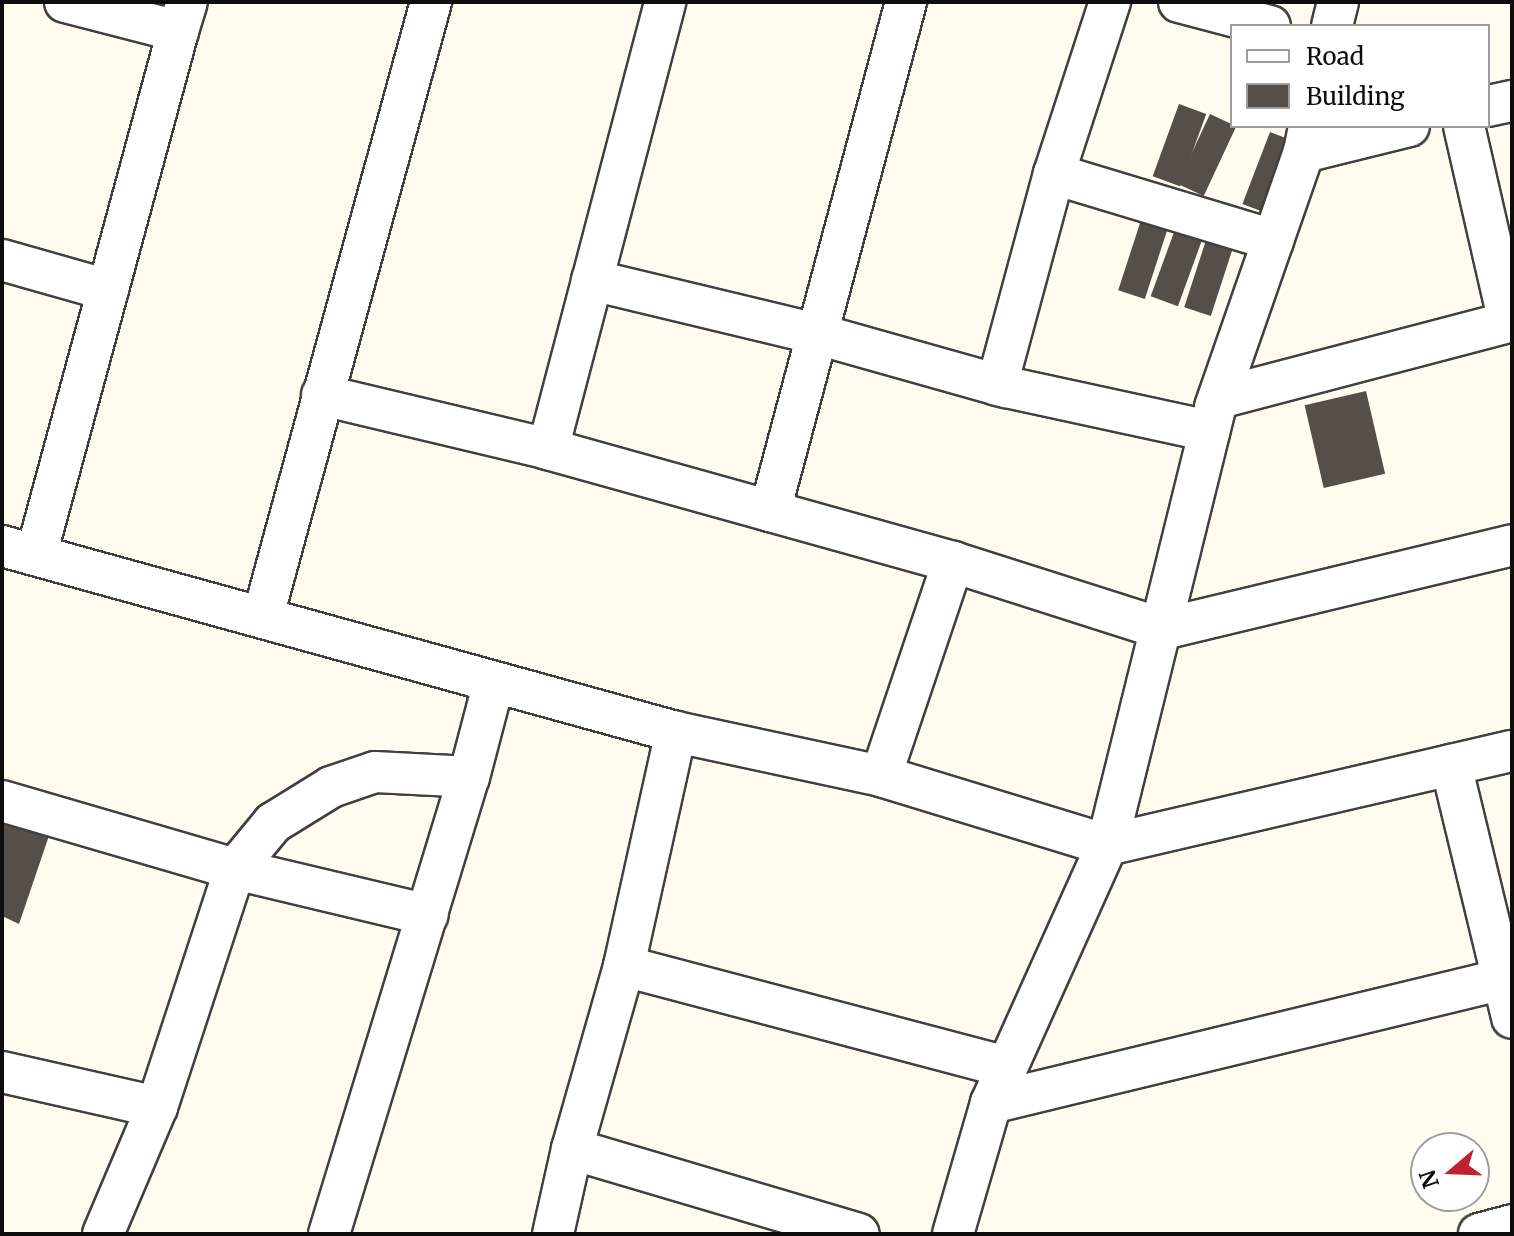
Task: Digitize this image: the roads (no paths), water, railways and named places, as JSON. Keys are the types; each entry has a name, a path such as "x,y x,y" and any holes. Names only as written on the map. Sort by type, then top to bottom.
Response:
{"street":[{"path":"65,2 182,16 108,290 19,550 676,732 881,776 1107,845 1512,751"},
{"path":"263,616 431,2"},
{"path":"548,449 665,2"},
{"path":"770,511 906,2"},
{"path":"997,385 1054,174 1110,2"},
{"path":"1179,2 1262,24"},
{"path":"1332,24 1338,2"},
{"path":"1490,106 1512,101"},
{"path":"953,1234 991,1103 1107,845 1214,415 1307,139 1393,128"},
{"path":"592,280 817,334 997,385 1214,415 1510,322 1464,128"},
{"path":"1054,174 1273,240"},
{"path":"2,260 108,290"},
{"path":"322,395 548,449 953,562 1163,629 1512,545"},
{"path":"881,776 953,562"},
{"path":"329,1234 428,915 494,682"},
{"path":"553,1234 572,1149 624,966 676,732"},
{"path":"1451,765 1508,978 1512,1018"},
{"path":"103,1234 157,1107 235,869 273,823 331,787 375,772 469,777"},
{"path":"2,801 235,869 428,915"},
{"path":"624,966 1007,1067"},
{"path":"991,1103 1508,978"},
{"path":"2,1072 157,1107"},
{"path":"572,1149 859,1234"},
{"path":"1479,1234 1512,1225"}]}
